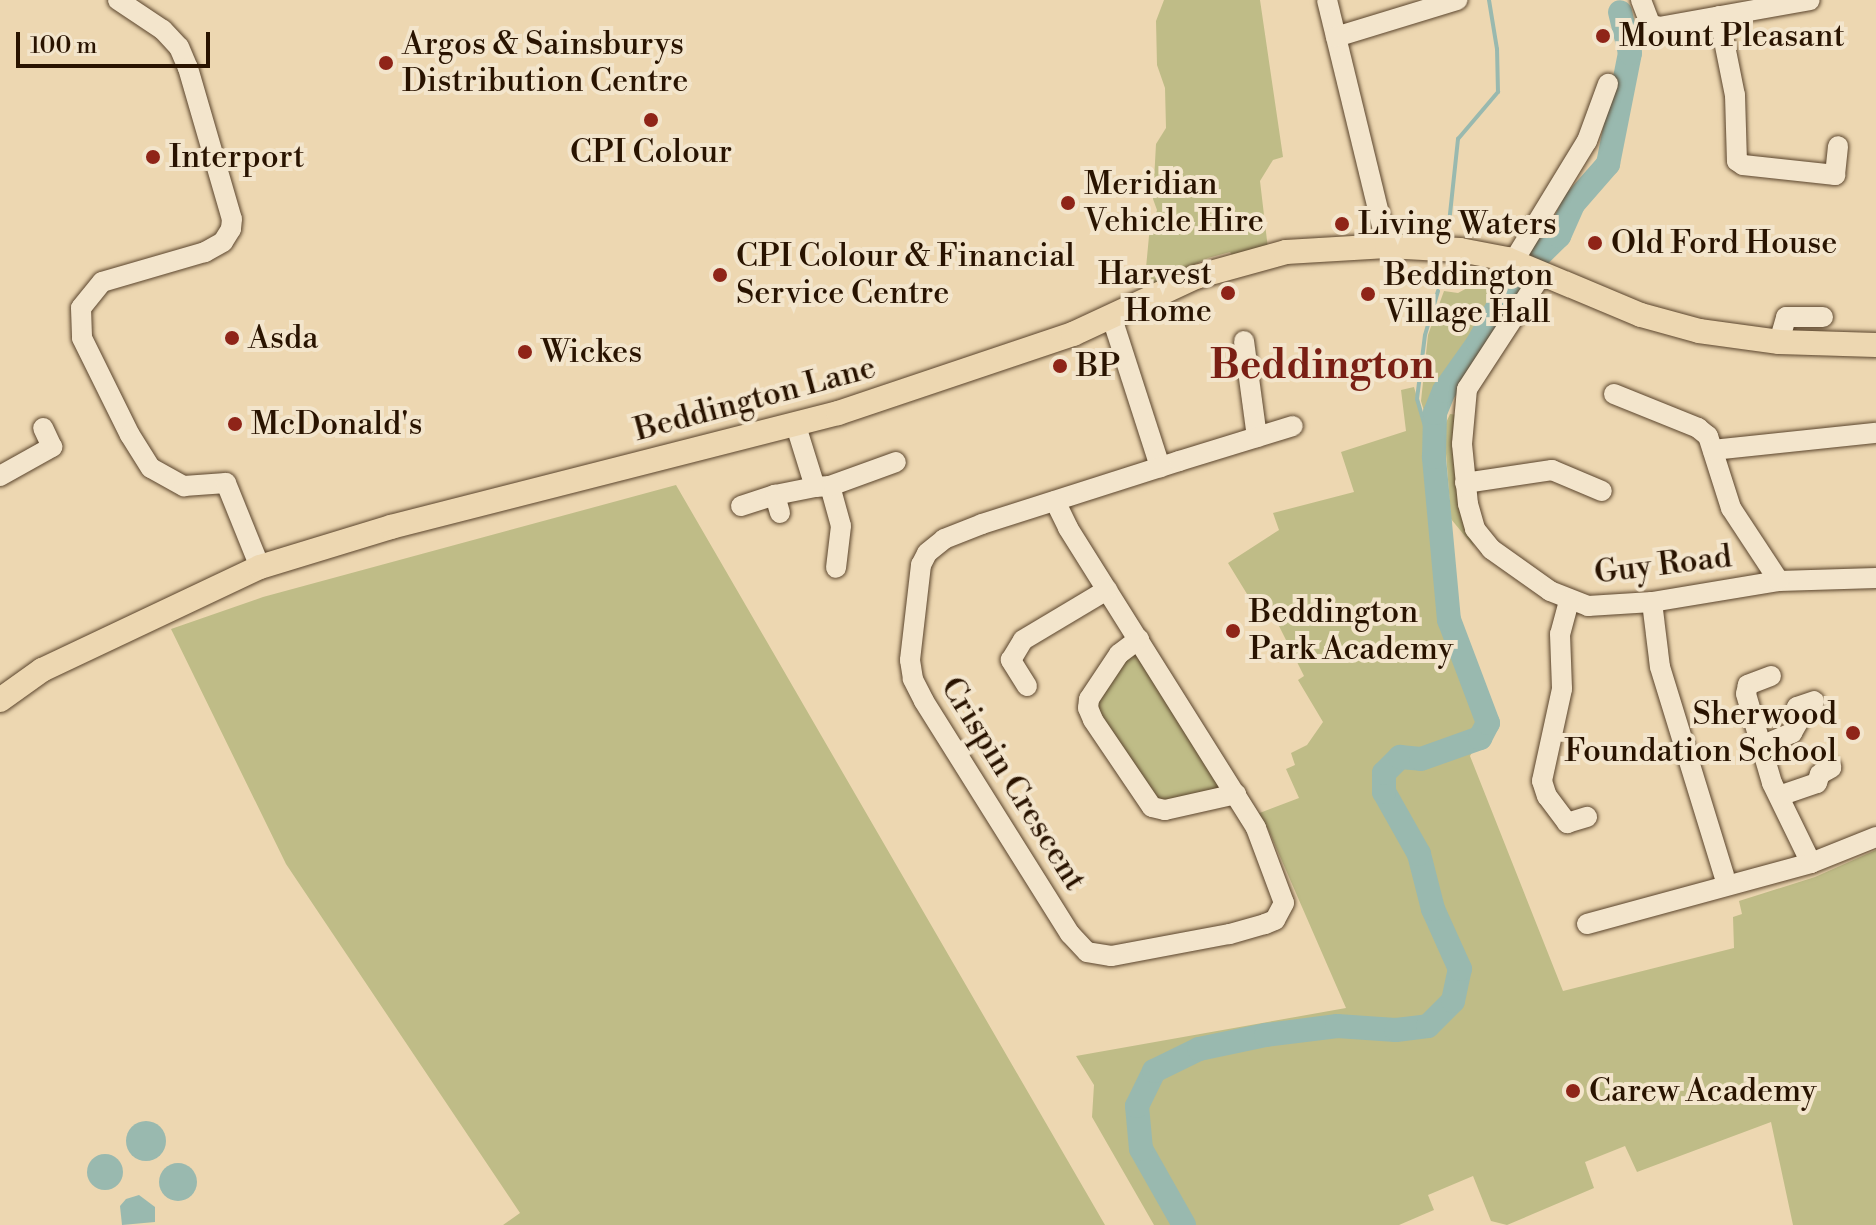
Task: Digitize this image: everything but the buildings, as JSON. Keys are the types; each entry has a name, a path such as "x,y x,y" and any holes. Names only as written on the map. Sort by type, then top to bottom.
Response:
{"main road":[{"name":"Beddington Lane","path":"0,700 42,670 260,567 443,513 796,426 1112,318 1196,277 1258,258 1301,250 1387,246 1448,248 1513,262 1664,322 1731,337 1876,345"}],"street":[{"path":"118,0 163,30 179,47 232,219 231,229 215,248 102,282 81,308 82,338 130,435 151,468 184,486 226,483 260,567"},
{"path":"1327,0 1387,246"},
{"path":"1336,37 1457,0"},
{"path":"1641,0 1650,24 1656,27 1810,0"},
{"path":"1719,16 1735,95 1734,154 1737,161 1743,165 1835,175 1838,146"},
{"path":"1513,262 1587,141 1608,84"},
{"name":"Guy Road","path":"1542,274 1470,382 1462,427 1465,483 1471,516 1486,545 1528,578 1569,601 1599,607 1652,602 1779,581 1876,578"},
{"path":"1779,342 1786,317 1823,317"},
{"path":"1112,318 1160,467"},
{"path":"1244,341 1257,437"},
{"path":"1614,394 1698,428 1708,436 1731,508 1779,581"},
{"path":"796,426 841,526 836,568"},
{"name":"Crispin Crescent","path":"1236,794 1256,828 1281,891 1282,910 1275,920 1229,934 1129,953 1102,957 1087,952 1070,934 917,688 911,670 917,578 927,553 959,532 1293,426"},
{"path":"0,476 52,447 43,428"},
{"path":"1713,450 1876,433"},
{"path":"741,506 777,504 896,462"},
{"path":"1465,483 1552,470 1602,491"},
{"path":"1055,501 1107,590 1139,639 1236,794 1165,810 1152,807 1093,720 1088,708 1089,699 1119,654 1139,639"},
{"path":"1027,686 1011,660 1023,640 1107,590"},
{"path":"1569,601 1560,634 1562,689 1542,781 1547,796 1567,823 1587,817"},
{"path":"1652,602 1660,667 1724,881"},
{"path":"1771,676 1753,682 1746,689 1761,746 1779,796 1811,863"},
{"path":"1761,746 1792,733 1798,722 1797,707 1814,701"},
{"path":"1779,796 1817,783 1820,774 1831,768"},
{"path":"1587,924 1724,881 1811,863 1876,837"}],"shaded area":[{"path":"1164,0 1260,0 1283,157 1273,160 1260,181 1268,249 1234,259 1230,252 1208,258 1144,289 1149,236 1157,210 1153,199 1156,144 1166,128 1165,88 1157,65 1156,21"},
{"path":"1478,274 1506,278 1466,353 1430,402 1429,428 1421,401 1428,335 1444,291 1458,293 1469,287"},
{"path":"1414,387 1434,457 1449,620 1488,723 1470,756 1563,991 1734,948 1733,917 1742,914 1739,901 1815,877 1876,850 1876,1225 1793,1225 1771,1122 1637,1172 1625,1146 1585,1162 1594,1188 1507,1225 1491,1221 1473,1176 1428,1195 1434,1210 1399,1225 1154,1225 1092,1117 1094,1085 1076,1056 1346,1008 1268,829 1257,814 1299,798 1286,769 1295,765 1291,753 1307,745 1323,722 1298,680 1304,676 1270,608 1255,607 1228,563 1279,530 1273,513 1354,492 1341,452 1406,431 1401,390"},
{"path":"1450,414 1458,415 1469,533 1474,547 1451,519 1444,427"},
{"path":"676,485 1105,1225 503,1225 520,1213 286,864 171,629 263,597"},
{"path":"1134,652 1220,787 1160,805 1095,714 1095,696 1122,658"}],"water":[{"path":"146,1121 160,1127 166,1141 160,1155 146,1161 132,1155 126,1141 132,1127"},
{"path":"105,1154 118,1159 123,1172 118,1185 105,1190 92,1185 87,1172 92,1159"},
{"path":"178,1163 192,1168 197,1182 192,1196 178,1201 164,1196 159,1182 164,1168"},
{"path":"139,1195 155,1207 155,1222 122,1225 120,1206 126,1199"}],"waterway":[{"path":"1447,242 1458,139 1498,92 1497,49 1489,0"},
{"path":"1184,1225 1141,1149 1137,1106 1154,1071 1199,1049 1266,1035 1337,1026 1396,1030 1428,1026 1453,1001 1460,969 1433,909 1419,854 1384,792 1384,773 1400,757 1421,759 1480,738 1488,723 1449,620 1434,457 1435,413 1444,391 1478,343 1510,284 1559,236 1574,203 1608,164 1630,53 1620,12"},
{"path":"1434,457 1417,399 1425,335 1438,291"}],"place":[{"name":"Mount Pleasant","path":"1603,36"},
{"name":"Argos & Sainsburys Distribution Centre","path":"386,63"},
{"name":"CPI Colour","path":"651,120"},
{"name":"Interport","path":"153,157"},
{"name":"Meridian Vehicle Hire","path":"1068,203"},
{"name":"Living Waters","path":"1342,224"},
{"name":"Old Ford House","path":"1595,243"},
{"name":"CPI Colour & Financial Service Centre","path":"720,275"},
{"name":"Harvest Home","path":"1228,293"},
{"name":"Beddington Village Hall","path":"1368,294"},
{"name":"Asda","path":"232,338"},
{"name":"Wickes","path":"525,352"},
{"name":"BP","path":"1060,366"},
{"name":"McDonald's","path":"235,424"},
{"name":"Beddington Park Academy","path":"1233,631"},
{"name":"Sherwood Foundation School","path":"1853,733"},
{"name":"Carew Academy","path":"1573,1091"}],"district":[{"name":"Beddington","path":"1322,366"}]}
